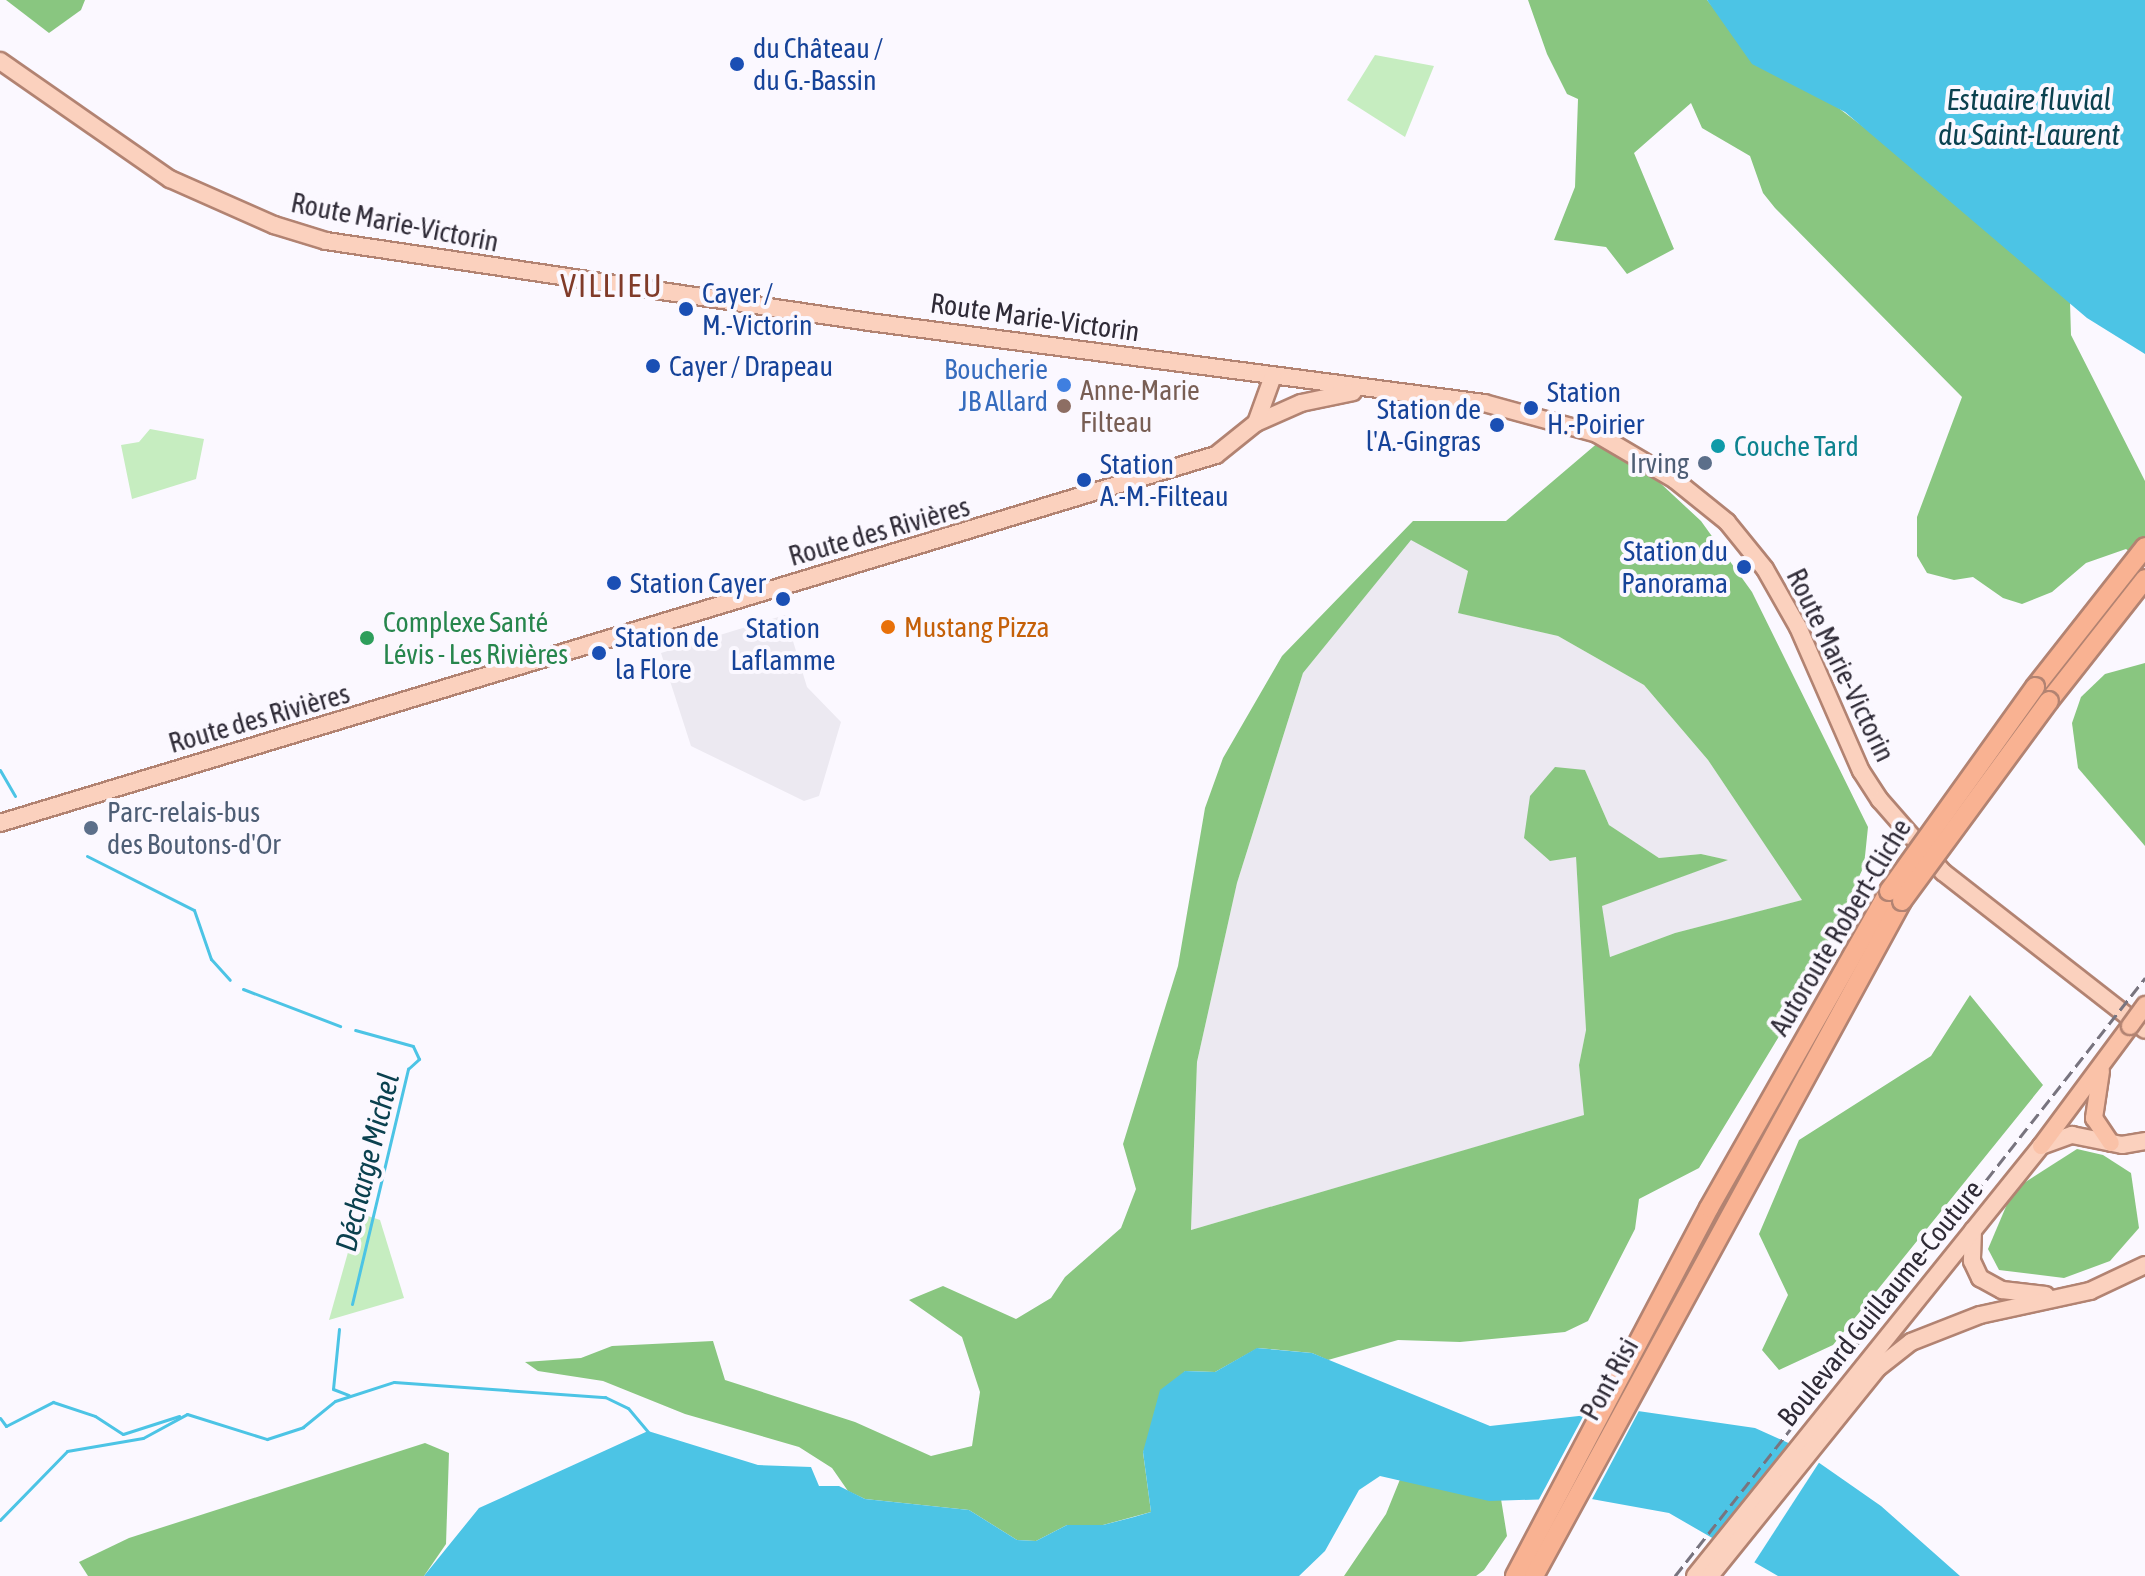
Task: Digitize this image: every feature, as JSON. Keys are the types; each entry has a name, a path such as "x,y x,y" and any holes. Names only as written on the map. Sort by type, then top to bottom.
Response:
{"highway":[{"name":"Autoroute Robert-Cliche","path":"1709,1208 1895,896 2035,687 2145,547"},
{"name":"Autoroute Robert-Cliche","path":"1733,1210 1895,896 2145,579"},
{"name":"Boulevard Guillaume-Couture","path":"2041,1146 2103,1062 2137,1028 2145,1005"},
{"path":"2103,1062 2094,1118 2111,1143"},
{"name":"Pont Risi","path":"1522,1574 1709,1208"},
{"name":"Pont Risi","path":"1522,1574 1733,1210"}],"main road":[{"name":"Route Marie-Victorin","path":"0,61 170,179 261,221 326,241 1536,414 1597,434 1675,480 1727,522 1765,569 1798,627 1861,771 1943,872 2137,1028"},
{"path":"1256,423 1273,376"},
{"name":"Route des Rivières","path":"0,823 1216,455 1256,423 1301,403 1367,390"},
{"name":"Route Marie-Victorin","path":"1905,827 2000,907 2145,1015"},
{"path":"2041,1146 2072,1135 2111,1143 2145,1141"},
{"name":"Boulevard Guillaume-Couture","path":"1710,1576 1974,1228 2041,1146"},
{"path":"1974,1228 1972,1261 1986,1283 2002,1290 2064,1296"},
{"name":"Boulevard Guillaume-Couture","path":"1695,1576 1873,1364 1911,1342 1955,1323 2090,1291 2145,1265"}],"shaded area":[{"path":"1411,539 1468,571 1459,613 1558,636 1644,685 1708,760 1803,900 1675,933 1610,957 1601,906 1727,860 1701,854 1659,858 1609,825 1585,770 1576,856 1586,1030 1579,1065 1585,1115 1191,1230 1197,1062 1237,883 1303,673"},
{"path":"785,615 807,687 841,722 819,796 804,801 691,746 661,653"}],"green space":[{"path":"6,0 85,0 81,10 49,33"},
{"path":"1528,0 1707,0 1725,22 1890,147 2070,302 2071,335 2145,481 2145,563 2126,549 2086,563 2052,592 2022,604 2003,598 1973,577 1954,580 1927,573 1917,556 1917,517 1962,397 1775,208 1763,193 1750,156 1702,128 1691,103 1634,153 1674,249 1627,274 1606,247 1554,240 1575,187 1578,99 1567,94 1547,54"},
{"path":"1375,55 1434,66 1405,137 1347,100"},
{"path":"150,429 204,439 196,479 132,499 121,445 139,442"},
{"path":"1600,441 1644,468 1701,521 1752,592 1868,827 1864,866 1803,997 1699,1168 1639,1199 1635,1229 1588,1321 1565,1332 1460,1342 1398,1340 1328,1360 1312,1353 1258,1348 1215,1372 1185,1371 1143,1452 1151,1512 1103,1525 1067,1525 1036,1541 1017,1540 969,1510 865,1499 848,1491 832,1468 799,1447 685,1414 603,1381 538,1371 525,1362 581,1358 612,1346 713,1341 725,1380 855,1422 931,1456 972,1446 980,1392 962,1337 909,1300 943,1286 1016,1319 1051,1298 1065,1277 1121,1228 1136,1189 1123,1144 1178,966 1205,808 1223,758 1282,656 1413,521 1506,521","holes":["1411,540 1468,571 1458,613 1558,636 1644,685 1708,760 1802,900 1675,933 1610,957 1602,906 1728,860 1701,854 1659,858 1609,825 1585,770 1555,767 1530,796 1524,838 1550,861 1576,857 1586,1030 1579,1065 1584,1115 1191,1230 1197,1062 1237,883 1303,673"]},
{"path":"2145,663 2145,846 2078,768 2072,723 2081,697 2105,674"},
{"path":"1970,995 2043,1085 1833,1345 1779,1370 1762,1350 1788,1295 1759,1234 1799,1140 1931,1056"},
{"path":"2077,1149 2103,1155 2131,1173 2139,1228 2110,1261 2064,1278 1999,1270 1988,1249 2013,1190"},
{"path":"359,1213 380,1220 404,1298 329,1320"},
{"path":"425,1443 449,1453 446,1544 424,1576 88,1576 79,1562 129,1538"},
{"path":"1401,1477 1501,1499 1507,1536 1484,1570 1476,1576 1344,1576 1386,1514"}],"water":[{"name":"Estuaire fluvial du Saint-Laurent","path":"1707,0 2145,0 2145,354 2087,318 1845,112 1752,64"},
{"path":"1257,1348 1312,1353 1490,1426 1631,1410 1755,1428 1795,1446 1881,1506 1960,1576 1778,1576 1669,1513 1586,1498 1489,1501 1380,1476 1359,1490 1325,1551 1299,1576 424,1576 479,1508 648,1431 758,1465 811,1467 819,1486 839,1486 865,1499 969,1510 1017,1540 1036,1541 1067,1525 1103,1525 1134,1517 1151,1512 1143,1452 1160,1390 1185,1371 1215,1372"}],"pier":[{"path":"1641,1407 1590,1503 1537,1503 1585,1413"},
{"path":"1792,1440 1821,1459 1752,1566 1722,1547"}],"waterway":[{"name":"Décharge Michel","path":"0,770 15,796"},
{"name":"Décharge Michel","path":"87,856 194,910 211,959 230,980"},
{"name":"Décharge Michel","path":"243,989 340,1026"},
{"name":"Décharge Michel","path":"352,1304 408,1069 419,1059 413,1046 355,1030"},
{"name":"Décharge Michel","path":"339,1329 333,1389 349,1395"},
{"path":"0,1520 67,1451 143,1438 187,1414 267,1439 303,1427 335,1401 394,1382 605,1397 628,1408 648,1432"},
{"path":"0,1418 6,1426 53,1402 95,1416 123,1434 179,1416"}],"railway":[{"path":"1675,1576 2145,978"}],"place":[{"name":"du Château / du G.-Bassin","path":"737,64"},
{"name":"Cayer / M.-Victorin","path":"686,309"},
{"name":"Cayer / Drapeau","path":"653,366"},
{"name":"Boucherie JB Allard","path":"1064,385"},
{"name":"Anne-Marie Filteau","path":"1064,406"},
{"name":"Station H.-Poirier","path":"1531,408"},
{"name":"Station de l'A.-Gingras","path":"1497,425"},
{"name":"Couche Tard","path":"1718,446"},
{"name":"Irving","path":"1705,463"},
{"name":"Station A.-M.-Filteau","path":"1084,480"},
{"name":"Station du Panorama","path":"1744,567"},
{"name":"Station Cayer","path":"614,583"},
{"name":"Station Laflamme","path":"783,599"},
{"name":"Mustang Pizza","path":"888,627"},
{"name":"Complexe Santé Lévis - Les Rivières","path":"367,638"},
{"name":"Station de la Flore","path":"599,653"},
{"name":"Parc-relais-bus des Boutons-d'Or","path":"91,828"}],"district":[{"name":"VILLIEU","path":"612,286"}]}
